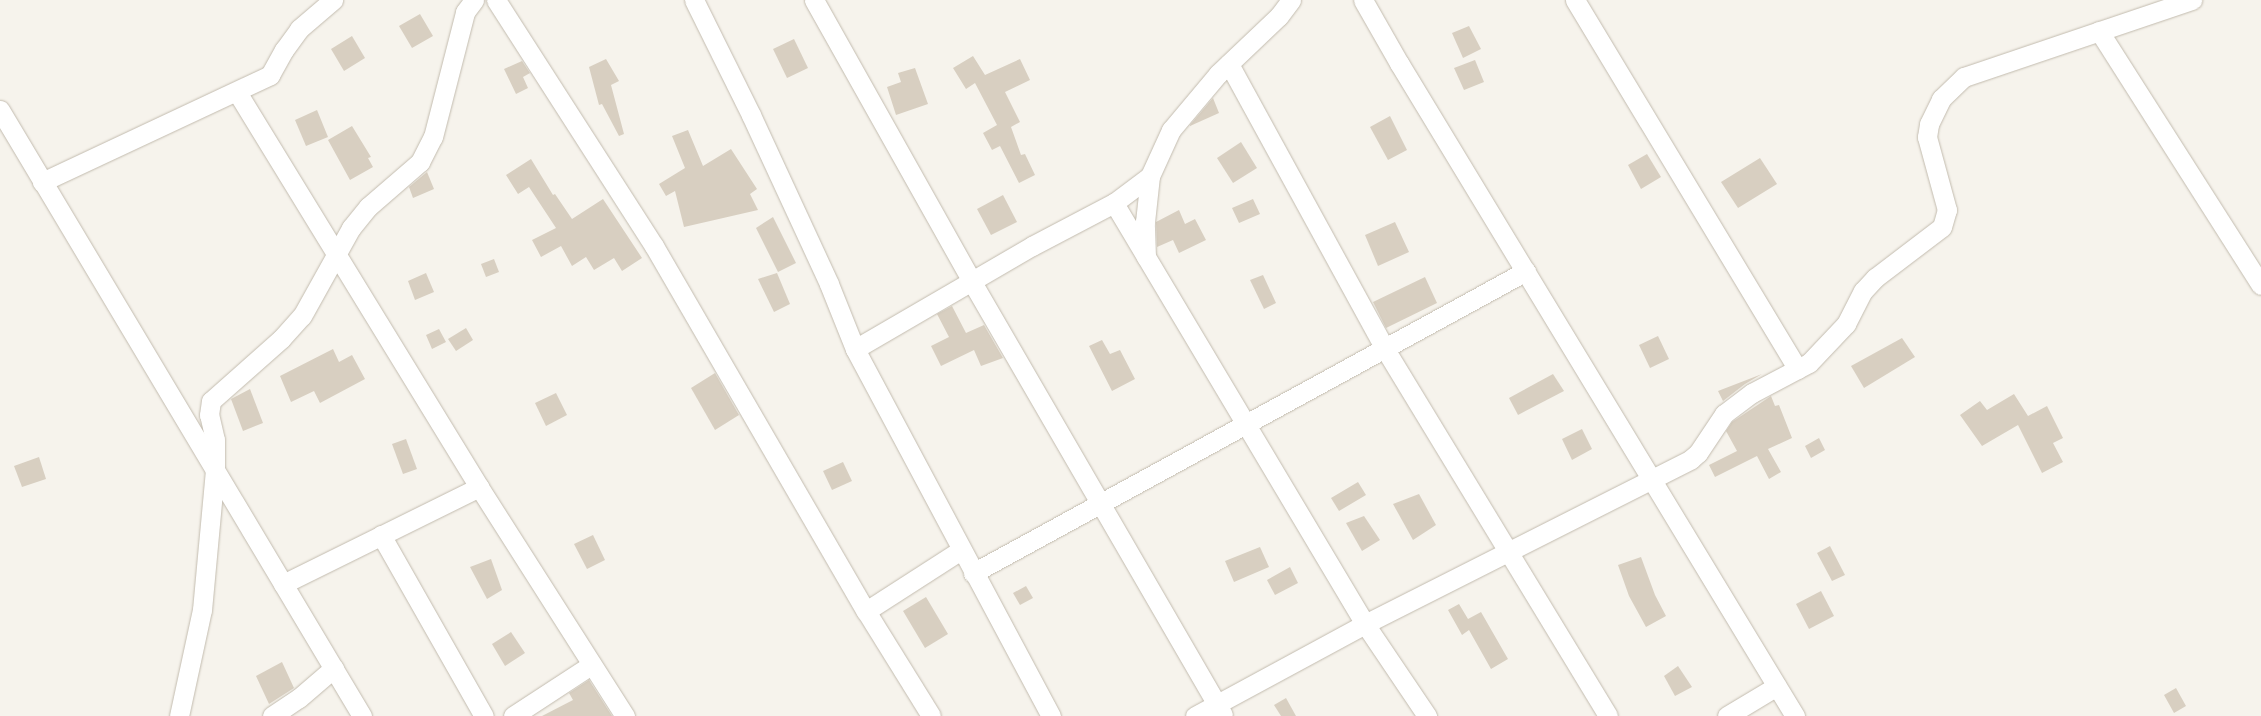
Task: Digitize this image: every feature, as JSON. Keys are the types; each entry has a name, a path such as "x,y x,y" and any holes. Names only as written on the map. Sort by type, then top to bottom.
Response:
{"street":[{"path":"42,182 270,75 299,29 333,0"},
{"path":"179,716 202,610 215,471 215,440 209,415 211,401 281,339 302,316 351,228 368,207 420,162 433,137 465,12 474,0"},
{"path":"496,0 654,246 866,611 932,716"},
{"path":"694,0 750,115 828,284 855,349 1051,716"},
{"path":"814,0 972,282 1221,711"},
{"path":"1146,258 1145,222 1150,176 1171,130 1229,64 1279,16 1291,0"},
{"path":"1363,0 1399,63 1795,716"},
{"path":"1575,0 1798,369"},
{"path":"1195,716 1221,711 1365,624 1509,553 1691,459 1698,453 1724,414 1752,393 1809,363 1846,324 1863,291 1875,278 1942,227 1946,210 1928,137 1932,112 1941,99 1964,77 2192,0"},
{"path":"2099,31 2261,285"},
{"path":"1229,64 1385,349 1608,716"},
{"path":"237,92 479,488 625,716"},
{"path":"0,110 362,716"},
{"path":"855,349 1114,203 1150,176"},
{"path":"1114,203 1365,624 1426,716"},
{"path":"973,573 1526,271"},
{"path":"283,584 479,488"},
{"path":"382,535 484,716"},
{"path":"866,611 961,550"},
{"path":"513,716 591,665"},
{"path":"272,716 299,698 334,668"},
{"path":"1727,716 1777,686"}],"building":[{"path":"420,14 433,36 412,48 399,26"},
{"path":"1469,26 1481,49 1463,58 1452,33"},
{"path":"352,36 365,58 344,71 331,49"},
{"path":"794,39 808,68 787,78 773,49"},
{"path":"973,56 985,75 1020,59 1030,80 1005,92 1020,122 1011,127 1021,155 1025,154 1035,175 1019,183 1000,146 992,150 983,133 997,125 975,83 966,89 953,68"},
{"path":"606,59 619,81 611,85 624,134 619,136 602,104 599,105 589,67"},
{"path":"1475,60 1484,82 1464,90 1454,68"},
{"path":"522,61 530,73 523,77 528,88 516,94 504,69"},
{"path":"915,68 928,104 896,115 887,87 901,82 898,73"},
{"path":"1213,98 1219,113 1190,126 1190,125"},
{"path":"317,110 328,137 306,146 295,120"},
{"path":"1390,116 1407,150 1388,160 1370,127"},
{"path":"352,126 371,157 368,158 373,167 350,180 328,140"},
{"path":"688,130 703,166 731,149 757,189 750,194 758,210 684,227 675,191 666,196 659,184 685,168 672,136"},
{"path":"1241,142 1257,168 1233,183 1217,158"},
{"path":"1647,154 1661,177 1641,189 1628,165"},
{"path":"1760,158 1777,184 1738,208 1721,182"},
{"path":"531,159 553,195 555,194 572,219 603,199 642,258 622,271 614,258 594,270 586,257 572,266 561,246 541,257 532,240 556,228 529,187 518,194 506,175"},
{"path":"427,172 434,189 413,198 409,187"},
{"path":"1003,195 1017,222 991,235 977,209"},
{"path":"1253,199 1260,214 1239,223 1232,208"},
{"path":"1179,210 1185,224 1195,219 1206,240 1179,253 1173,240 1157,247 1156,222"},
{"path":"773,217 796,263 778,272 756,228"},
{"path":"1395,222 1409,252 1378,266 1365,235"},
{"path":"494,259 499,272 486,277 481,264"},
{"path":"426,273 434,292 415,300 408,281"},
{"path":"777,273 790,304 774,312 758,279"},
{"path":"1263,275 1276,303 1264,309 1250,280"},
{"path":"1425,277 1437,303 1386,328 1373,302"},
{"path":"952,306 966,333 984,325 1003,358 981,366 974,350 941,366 931,346 949,337 937,314"},
{"path":"466,328 473,340 456,351 448,339"},
{"path":"439,329 446,342 432,349 426,335"},
{"path":"1658,336 1669,359 1650,368 1639,345"},
{"path":"1902,338 1915,357 1864,388 1851,366"},
{"path":"1102,340 1110,354 1120,350 1135,379 1112,391 1089,346"},
{"path":"333,349 339,362 352,355 365,379 320,403 314,391 291,402 280,376"},
{"path":"715,373 739,415 715,430 691,388"},
{"path":"1553,374 1564,391 1518,415 1509,398"},
{"path":"1762,374 1745,384 1723,401 1718,391"},
{"path":"250,389 263,423 243,431 231,399"},
{"path":"556,393 567,415 546,426 535,403"},
{"path":"2014,394 2028,416 2047,406 2063,438 2053,443 2063,462 2042,473 2018,425 1982,446 1960,415 1980,401 1987,410"},
{"path":"1771,396 1775,406 1779,405 1792,438 1768,449 1781,472 1769,479 1757,456 1715,477 1709,465 1737,451 1726,431 1732,422"},
{"path":"1582,429 1592,449 1572,460 1562,439"},
{"path":"1819,438 1825,450 1811,458 1805,446"},
{"path":"406,439 417,469 403,474 392,444"},
{"path":"39,457 46,479 22,487 14,466"},
{"path":"843,462 852,481 832,490 823,471"},
{"path":"1358,482 1366,495 1339,511 1331,498"},
{"path":"1419,494 1436,525 1413,540 1393,504"},
{"path":"1364,516 1380,540 1362,551 1346,523"},
{"path":"593,535 605,560 587,569 574,544"},
{"path":"1830,546 1845,575 1832,581 1817,553"},
{"path":"1260,547 1269,567 1234,582 1225,561"},
{"path":"1641,557 1655,595 1666,616 1646,627 1629,596 1618,565"},
{"path":"491,559 502,590 487,599 470,567"},
{"path":"1290,567 1298,583 1275,595 1267,580"},
{"path":"1026,586 1033,598 1020,605 1013,593"},
{"path":"1821,591 1834,616 1809,629 1796,604"},
{"path":"926,597 948,634 925,648 903,611"},
{"path":"1459,604 1468,619 1481,612 1508,659 1491,669 1469,630 1462,635 1448,610"},
{"path":"511,632 525,653 505,666 492,644"},
{"path":"282,662 294,688 269,704 256,676"},
{"path":"1678,666 1692,687 1675,696 1664,676"},
{"path":"589,680 612,716 542,716 573,700 569,693"},
{"path":"2176,688 2186,706 2174,713 2164,695"},
{"path":"1286,698 1296,716 1281,716 1274,705"}]}
